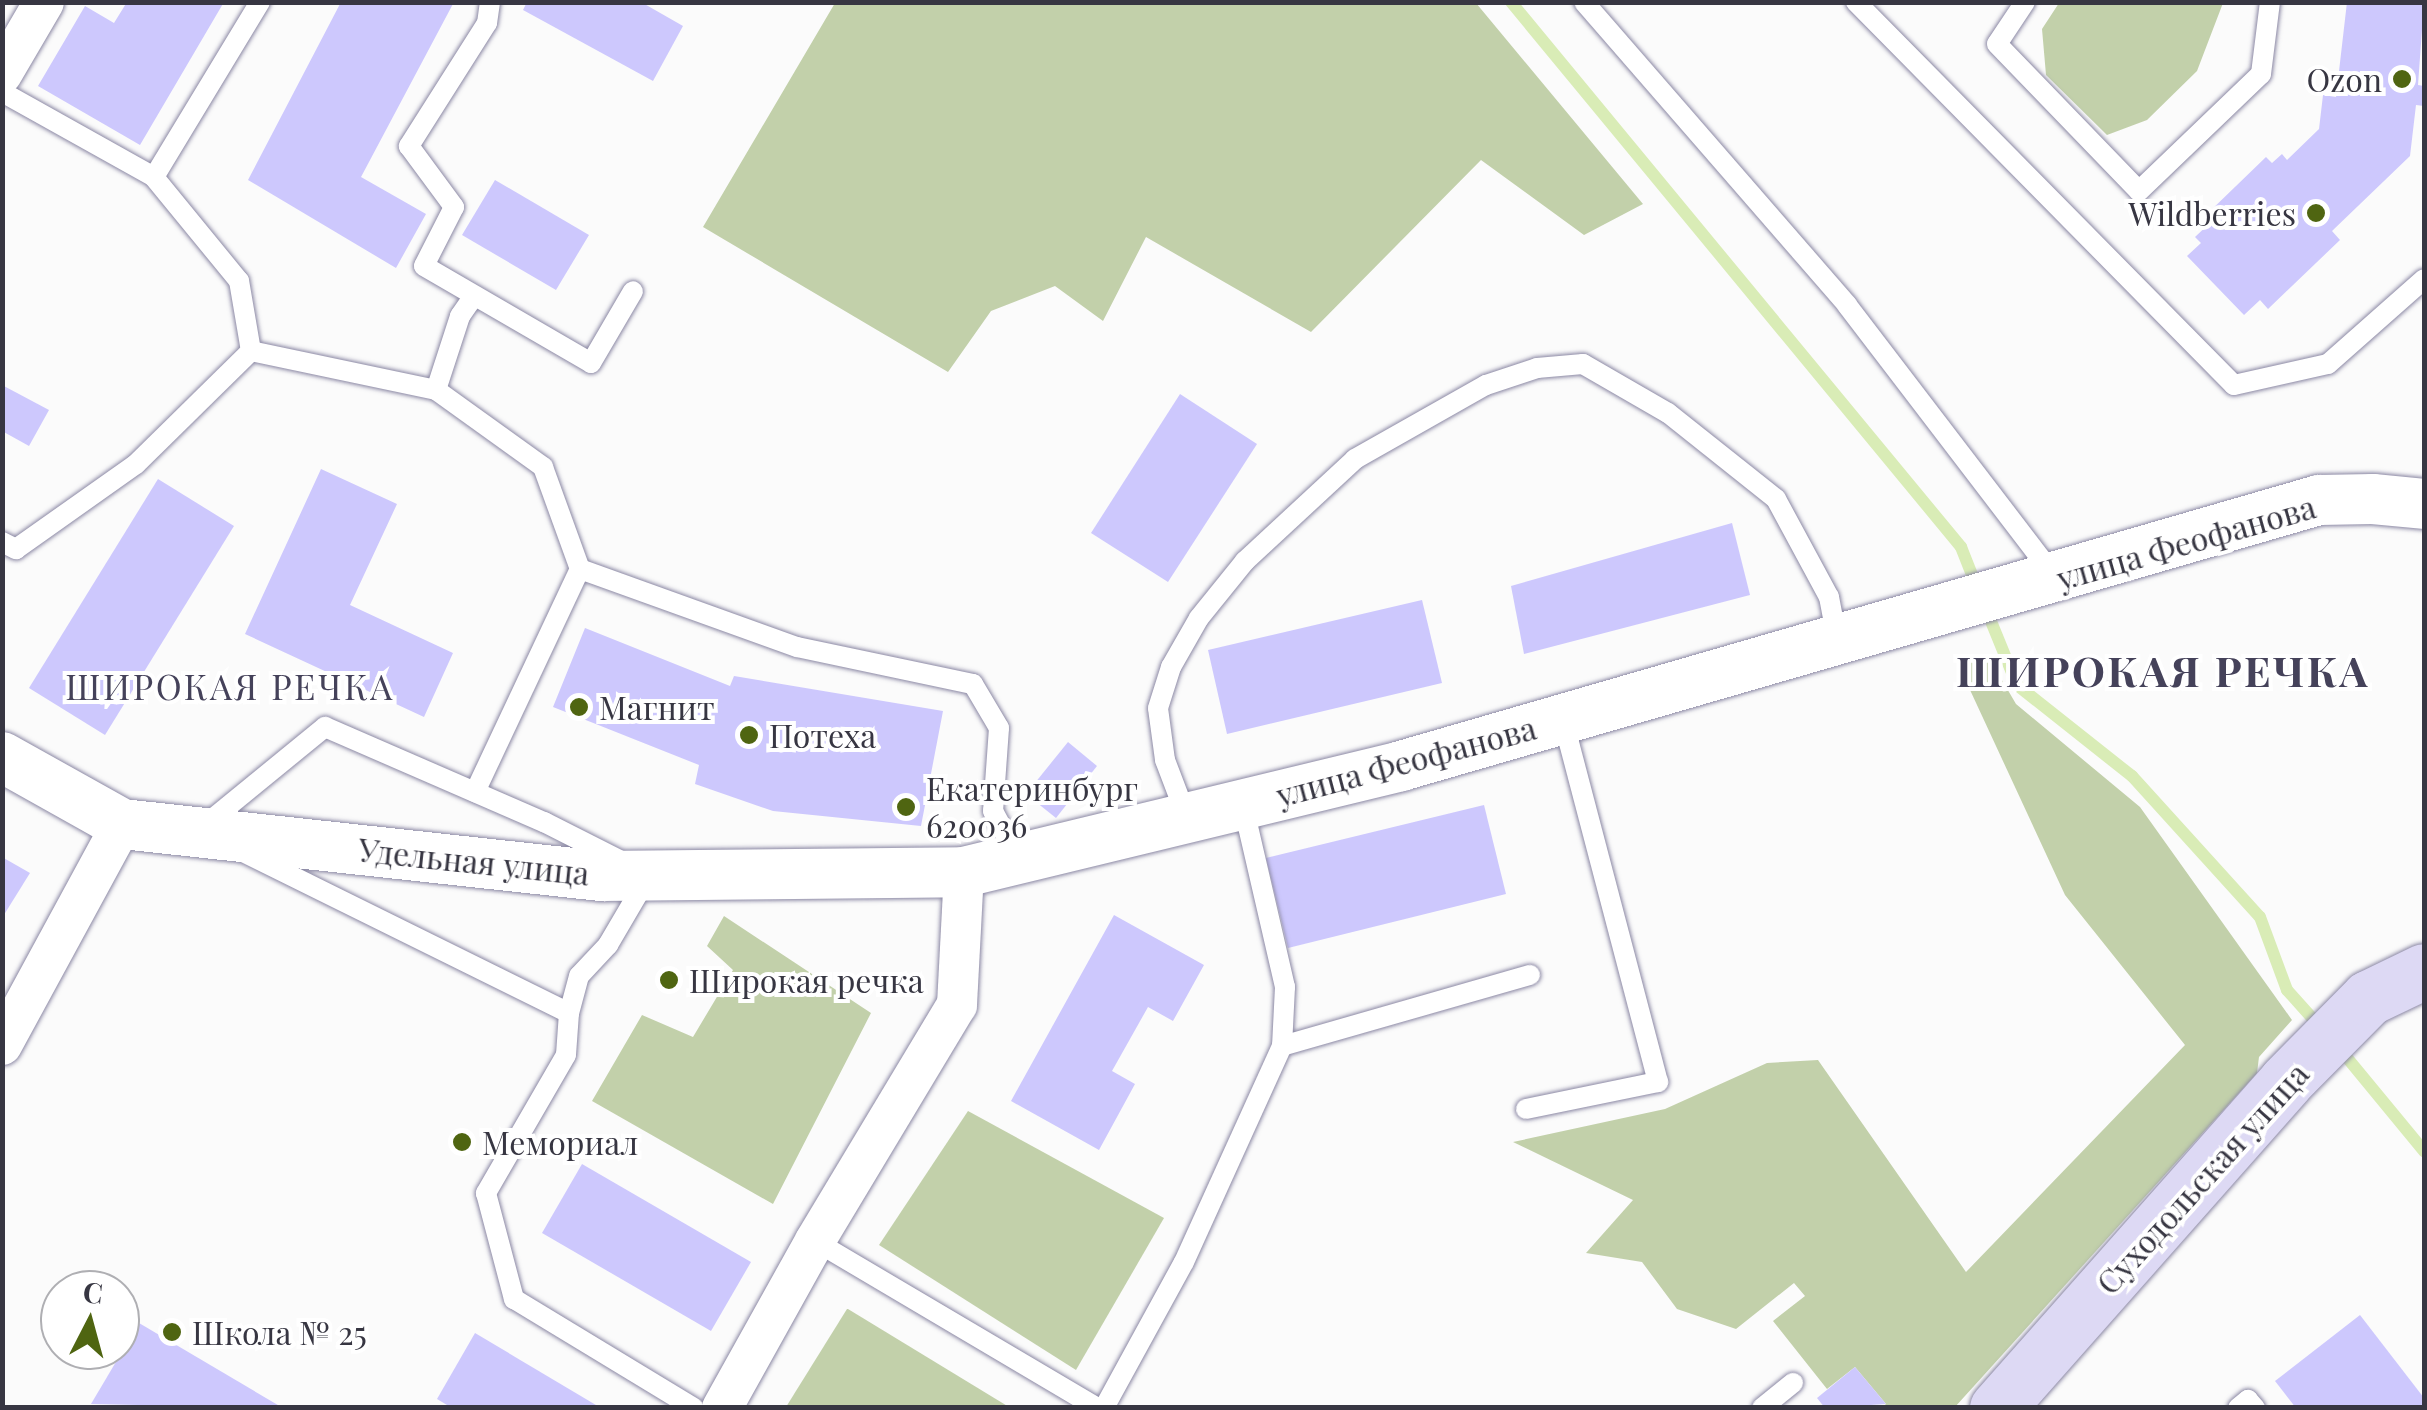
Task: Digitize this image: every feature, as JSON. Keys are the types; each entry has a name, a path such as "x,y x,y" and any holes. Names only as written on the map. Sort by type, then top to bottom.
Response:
{"main road":[{"name":"Суходольская улица","path":"2002,1406 2286,1082 2368,998 2424,971"}],"street":[{"path":"2,74 44,2"},
{"name":"улица Феофанова","path":"964,872 1020,862 1400,766 2034,586 2319,500 2373,499 2424,504"},
{"name":"Удельная улица","path":"2,757 122,824 602,876 964,872"},
{"path":"2,1046 122,824"},
{"path":"722,1408 815,1240 957,1005 964,872"}],"lane":[{"path":"154,177 260,2"},
{"path":"490,2 487,23 409,146 454,207 424,266 591,363 633,291"},
{"path":"1584,2 1847,305 2034,586"},
{"path":"1856,2 2234,385 2328,364 2424,279"},
{"path":"2025,2 1997,44 2139,191 2261,74 2270,2"},
{"path":"2,92 154,177 238,282 251,351"},
{"path":"436,390 460,316 474,296"},
{"path":"251,351 436,390 543,467 580,569 476,792"},
{"path":"2,542 16,549 136,464 251,351"},
{"path":"1187,818 1165,760 1158,708 1171,666 1200,618 1245,560 1356,459 1486,385 1537,368 1584,364 1668,413 1776,499 1830,597 1837,639"},
{"path":"580,569 797,647 973,684 999,728 993,812 1020,862"},
{"path":"1526,1109 1658,1082 1564,719"},
{"path":"569,1013 199,830 325,727 476,792 649,875 608,945 579,976 569,1013 566,1055 486,1193 514,1300 694,1408"},
{"path":"815,1240 1100,1408 1184,1262 1282,1046 1285,988 1243,803"},
{"path":"1282,1046 1530,974"},
{"path":"1762,1408 1793,1383"},
{"path":"2238,1408 2248,1400 2254,1408"}],"green space":[{"path":"2059,2 2223,3 2197,71 2147,120 2107,135 2046,75 2042,29"},
{"path":"835,3 1476,3 1643,204 1584,235 1481,160 1311,332 1146,237 1103,321 1055,286 991,311 948,372 703,227"},
{"path":"1988,656 2016,704 2140,807 2292,1020 2259,1057 2257,1073 1955,1407 1882,1407 1886,1404 1855,1367 1827,1389 1773,1321 1805,1296 1794,1283 1736,1329 1677,1309 1642,1262 1586,1253 1633,1200 1513,1142 1665,1109 1767,1063 1818,1060 1966,1272 2185,1045 2065,895 1958,664"},
{"path":"724,916 871,1013 773,1204 592,1101 642,1015 693,1037 733,970 707,946"},
{"path":"968,1111 1164,1218 1076,1370 879,1245"},
{"path":"848,1309 1009,1407 786,1407"}],"building":[{"path":"127,2 224,2 140,145 38,86 85,6 114,23"},
{"path":"341,2 454,2 361,177 426,214 396,268 248,180"},
{"path":"527,2 641,2 683,26 653,81 523,10"},
{"path":"2347,2 2424,2 2418,85 2424,86 2424,106 2416,105 2410,156 2332,231 2340,240 2268,309 2260,300 2244,315 2187,256 2201,243 2195,237 2212,221 2206,215 2266,157 2272,163 2282,154 2287,160 2319,129 2323,95 2336,97"},
{"path":"495,180 589,235 556,290 462,235"},
{"path":"2,385 49,410 29,446 2,431"},
{"path":"1180,394 1257,444 1168,582 1091,533"},
{"path":"321,469 397,504 350,605 453,653 424,717 245,634"},
{"path":"158,479 234,526 105,735 29,688"},
{"path":"1732,523 1750,595 1524,654 1511,586"},
{"path":"1422,600 1442,683 1227,734 1208,650"},
{"path":"585,628 730,686 734,676 943,711 921,826 773,811 695,784 699,765 553,707"},
{"path":"1068,742 1097,766 1056,818 1026,794"},
{"path":"1484,805 1506,894 1288,948 1266,858"},
{"path":"2,857 30,873 2,918"},
{"path":"1114,915 1204,965 1173,1021 1148,1007 1112,1071 1135,1084 1099,1150 1011,1101"},
{"path":"582,1164 751,1262 711,1331 542,1233"},
{"path":"2360,1315 2424,1398 2424,1408 2296,1408 2275,1381"},
{"path":"140,1324 283,1408 91,1404 111,1370 140,1370"},
{"path":"475,1333 601,1408 452,1408 437,1399"},
{"path":"1855,1367 1886,1404 1825,1408 1817,1398"}],"waterway":[{"path":"1511,2 1961,547 1978,590"},
{"path":"1986,609 2017,685 2132,776 2260,917 2287,990 2322,1029"},
{"path":"2339,1048 2424,1151"}],"place":[{"name":"Ozon","path":"2402,79"},
{"name":"Wildberries","path":"2316,213"},
{"name":"Магнит","path":"579,707"},
{"name":"Потеха","path":"749,735"},
{"name":"Екатеринбург 620036","path":"906,807"},
{"name":"Широкая речка","path":"669,980"},
{"name":"Мемориал","path":"462,1142"},
{"name":"Школа № 25","path":"172,1332"}],"district":[{"name":"ШИРОКАЯ РЕЧКА","path":"2163,670"},
{"name":"ШИРОКАЯ РЕЧКА","path":"230,686"}]}
